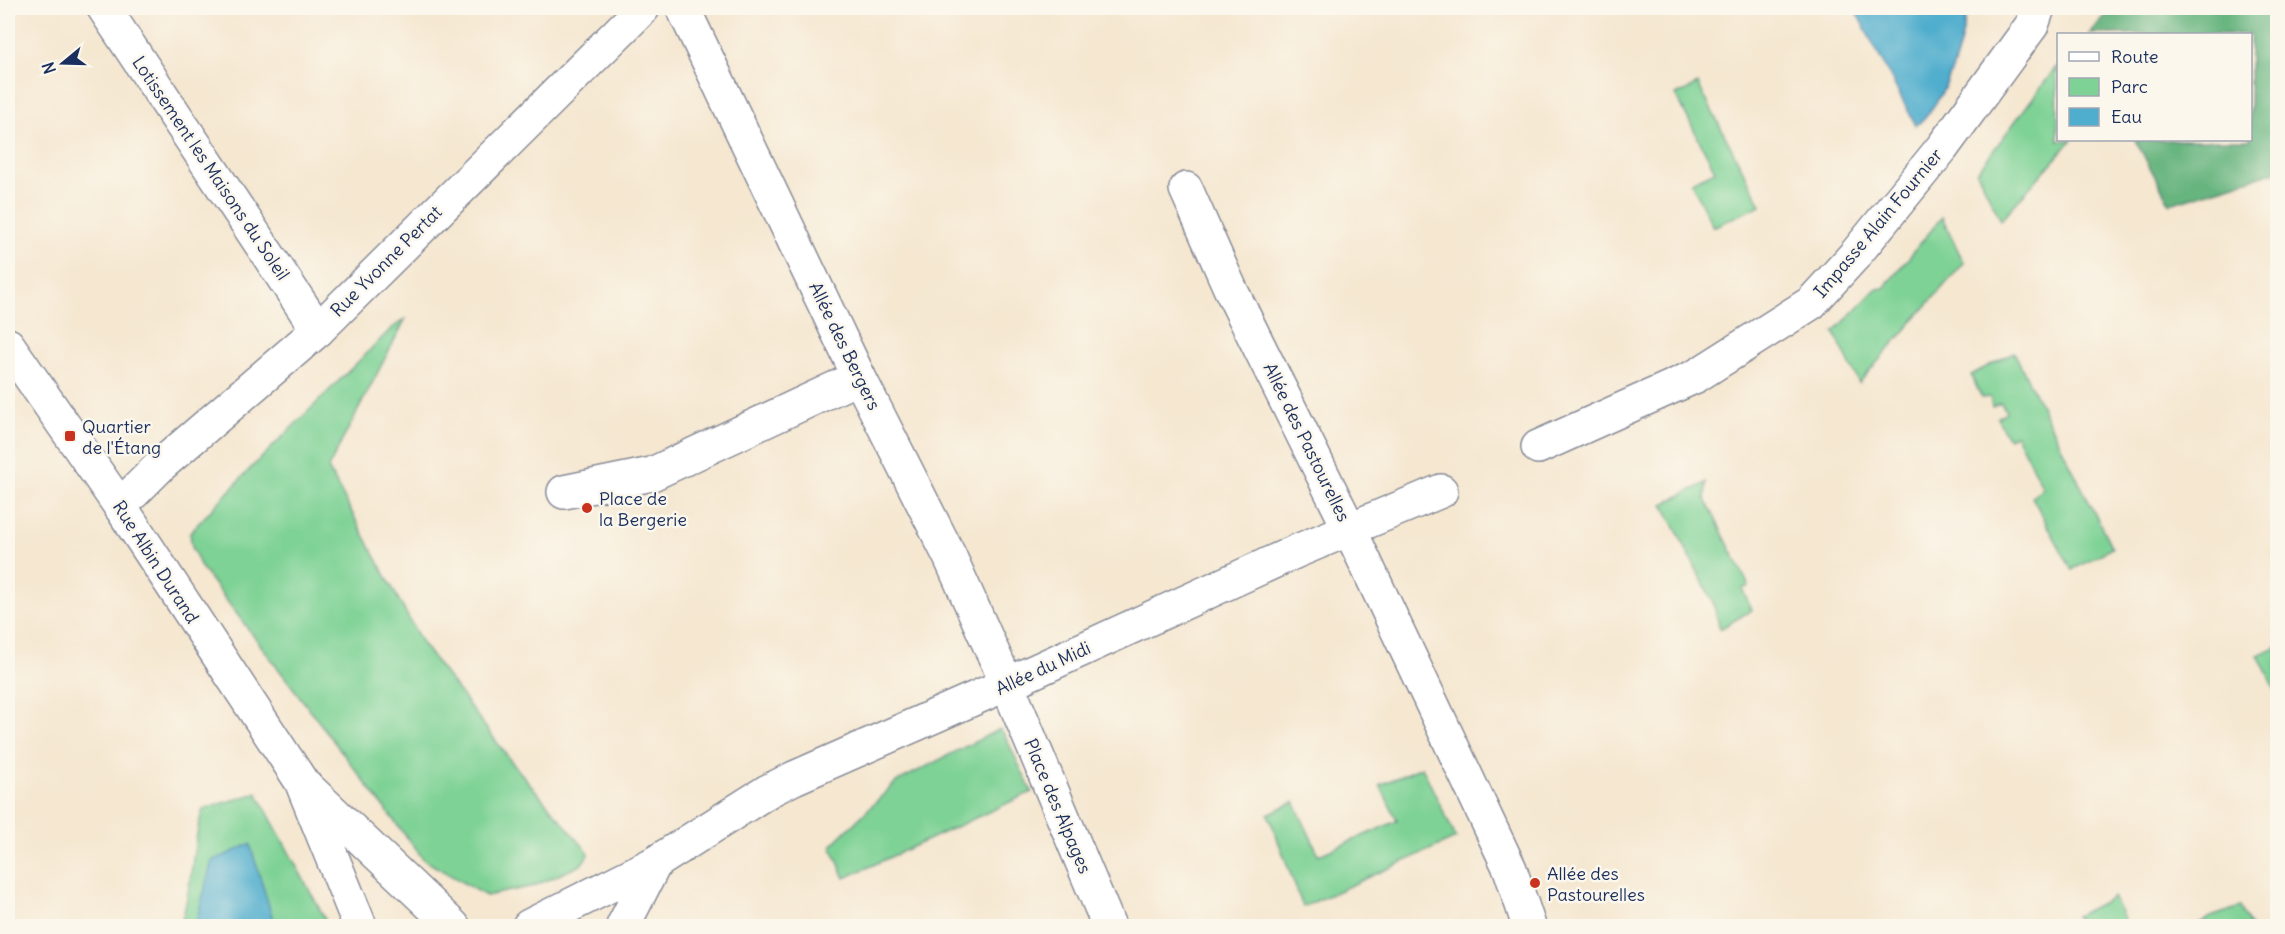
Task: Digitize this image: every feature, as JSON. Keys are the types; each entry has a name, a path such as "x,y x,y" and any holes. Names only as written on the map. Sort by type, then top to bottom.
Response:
{"street":[{"name":"Lotissement les Maisons du Soleil","path":"104,8 318,330"},
{"name":"Rue Yvonne Pertat","path":"120,506 161,465 318,330 643,8"},
{"name":"Allée des Bergers","path":"683,8 859,377 950,557 1008,684"},
{"name":"Impasse Alain Fournier","path":"1538,447 1696,376 1811,303 1854,256 1942,148 2032,25 2038,8"},
{"name":"Allée des Pastourelles","path":"1186,189 1230,288 1350,530 1510,869 1529,927"},
{"name":"Rue Albin Durand","path":"8,345 120,506 301,781 360,927"},
{"path":"564,492 652,474 859,377"},
{"name":"Allée du Midi","path":"529,927 655,863 768,790 1008,684 1297,551 1441,492"},
{"name":"Place des Alpages","path":"1008,684 1109,927"},
{"name":"Rue Albin Durand","path":"301,781 453,927"},
{"path":"623,927 655,863"}],"green space":[{"path":"2113,8 2277,8 2277,171 2170,204 2136,141 2252,141 2252,33 2090,33"},
{"path":"2057,66 2057,141 2071,141 2001,220 1977,172"},
{"path":"1698,84 1761,205 1713,227 1691,182 1715,171 1676,95"},
{"path":"1942,217 1964,263 1859,383 1834,332 1876,289 1884,288"},
{"path":"406,318 328,468 422,643 514,765 589,853 581,865 534,886 486,896 424,860 201,567 192,547 190,533 248,471 391,329"},
{"path":"2014,352 2112,548 2072,570 2032,497 2043,488 2016,435 2008,438 1997,418 2006,412 2001,403 1992,407 1990,397 1982,398 1971,375"},
{"path":"1706,483 1705,498 1749,586 1742,589 1752,610 1720,629 1713,602 1663,504"},
{"path":"2277,646 2277,693 2258,655"},
{"path":"1000,729 1032,792 845,878 831,846 896,782"},
{"path":"1422,767 1456,838 1303,907 1268,814 1294,802 1319,855 1397,821 1380,785"},
{"path":"257,793 325,919 326,926 180,926 203,809"},
{"path":"2113,897 2128,926 2081,926 2076,916"},
{"path":"2240,907 2250,926 2194,926 2211,917"}],"water":[{"path":"1854,8 1968,8 1957,56 1945,87 1937,101 1916,126"},
{"path":"250,844 275,926 195,926 212,861"}],"place":[{"name":"Quartier de l'Étang","path":"70,436"},
{"name":"Place de la Bergerie","path":"587,508"},
{"name":"Allée des Pastourelles","path":"1535,883"}]}
